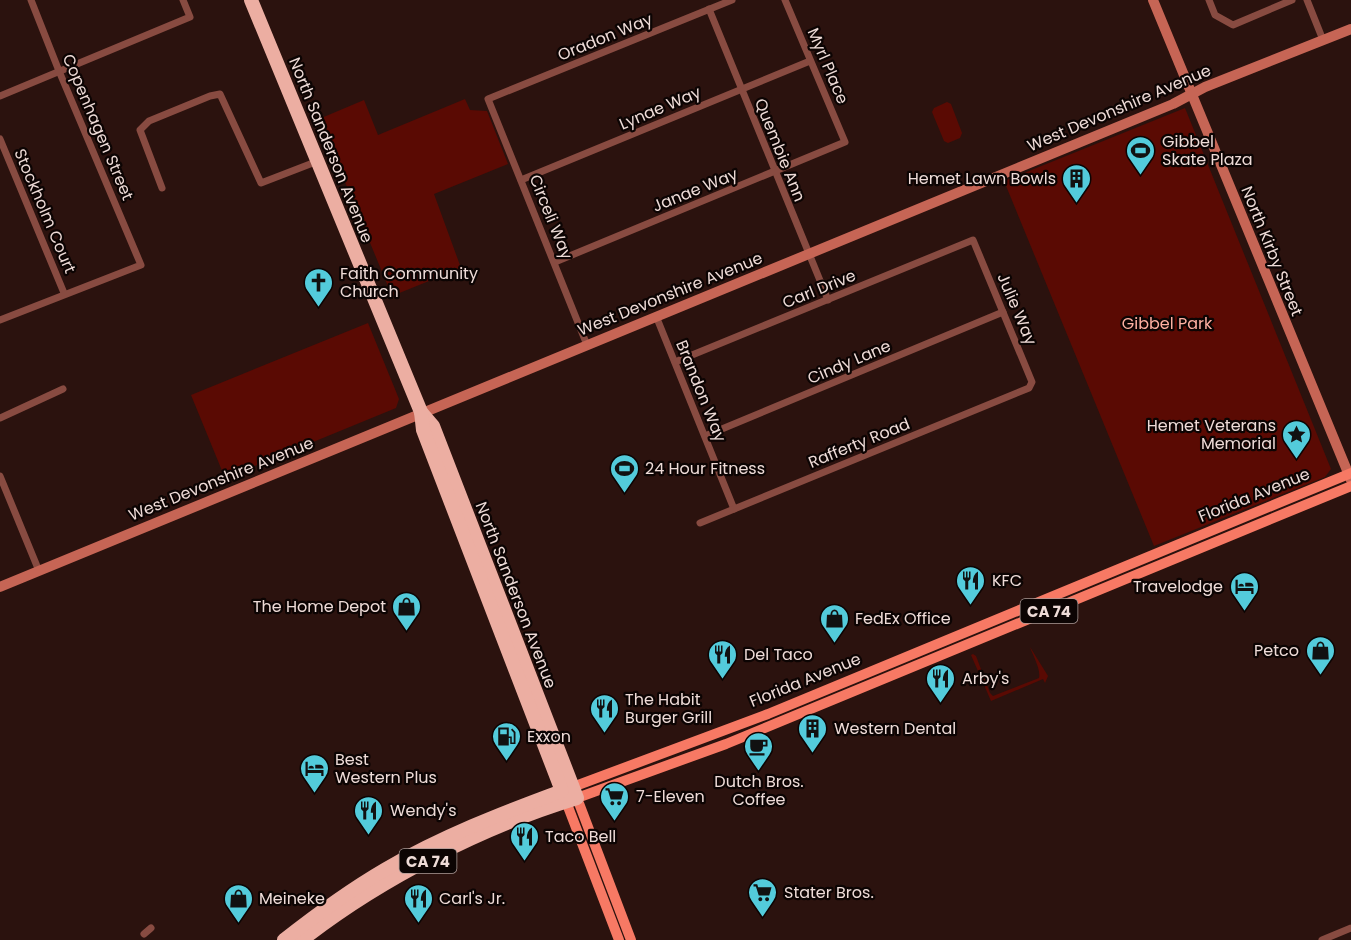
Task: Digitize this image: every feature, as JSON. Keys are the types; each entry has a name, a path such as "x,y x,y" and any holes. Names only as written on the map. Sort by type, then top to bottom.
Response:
{"highway":[{"name":"North Sanderson Avenue","path":"251,0 421,412 432,426 533,683 570,794"},
{"name":"North Sanderson Avenue","path":"421,412 423,430 510,659 570,794"},
{"path":"533,683 513,654 510,659 532,698 539,699"},
{"name":"Florida Avenue","path":"284,940 311,917 366,881 416,853 482,821 570,794"},
{"name":"Florida Avenue","path":"300,940 366,896 410,871 460,844 570,794"},
{"path":"300,940 304,932 368,888 366,881"}],"main road":[{"name":"Florida Avenue","path":"570,794 1146,557 1350,476"},
{"name":"Florida Avenue","path":"570,794 726,744 1351,486"},
{"path":"1112,585 1116,578 1138,569 1144,564 1146,557"},
{"path":"1039,615 1048,606 1086,590 1085,583"},
{"path":"570,794 619,940"},
{"path":"570,794 631,940"},
{"path":"602,895 613,912 624,940"}],"street":[{"name":"Copenhagen Street","path":"31,0 141,265 64,293"},
{"path":"0,96 190,17 183,0"},
{"name":"Oradon Way","path":"488,99 732,0"},
{"name":"Myrl Place","path":"785,0 845,142"},
{"name":"North Kirby Street","path":"1153,0 1350,476"},
{"path":"1209,0 1215,15 1233,25 1292,0"},
{"path":"1307,0 1323,40"},
{"name":"Quembie Ann","path":"709,9 828,300"},
{"name":"West Devonshire Avenue","path":"0,587 421,412 1173,105 1191,94 1351,28"},
{"name":"Lynae Way","path":"521,180 810,61"},
{"path":"162,188 140,130 149,121 220,94 261,183 318,161"},
{"name":"Circeli Way","path":"488,99 587,345"},
{"name":"Stockholm Court","path":"0,139 64,293"},
{"name":"Janae Way","path":"555,262 845,142"},
{"name":"Carl Drive","path":"675,362 973,240"},
{"name":"Julie Way","path":"973,240 1032,382 1029,388"},
{"path":"0,320 64,293"},
{"name":"Cindy Lane","path":"705,436 1003,312"},
{"name":"Brandon Way","path":"656,316 734,509"},
{"name":"Rafferty Road","path":"700,523 1029,388"},
{"path":"0,418 63,389"},
{"path":"0,476 39,571"},
{"path":"144,934 151,928"},
{"path":"1322,940 1351,928"}],"green space":[{"path":"465,99 470,110 487,111 508,164 434,194 461,268 392,296 319,119 364,100 378,135"},
{"path":"947,102 951,104 962,133 960,138 948,143 944,141 932,112 934,108"},
{"name":"Gibbel Park","path":"1185,108 1331,469 1325,477 1154,546 1004,181"},
{"path":"368,323 399,399 396,408 225,478 191,395"},
{"path":"1030,647 1048,676 1045,683 1043,679 991,701 971,655 976,656 993,696 1039,678 1038,667"}],"place":[{"name":"Gibbel Skate Plaza","path":"1141,176"},
{"name":"Hemet Lawn Bowls","path":"1077,204"},
{"name":"Faith Community Church","path":"319,308"},
{"name":"Hemet Veterans Memorial","path":"1297,460"},
{"name":"24 Hour Fitness","path":"624,494"},
{"name":"KFC","path":"971,606"},
{"name":"Travelodge","path":"1244,612"},
{"name":"The Home Depot","path":"407,632"},
{"name":"FedEx Office","path":"834,644"},
{"name":"Petco","path":"1320,676"},
{"name":"Del Taco","path":"723,680"},
{"name":"Arby's","path":"941,704"},
{"name":"The Habit Burger Grill","path":"604,734"},
{"name":"Western Dental","path":"813,754"},
{"name":"Exxon","path":"506,762"},
{"name":"Dutch Bros. Coffee","path":"759,772"},
{"name":"Best Western Plus","path":"314,794"},
{"name":"7-Eleven","path":"615,822"},
{"name":"Wendy's","path":"369,836"},
{"name":"Taco Bell","path":"524,862"},
{"name":"Stater Bros.","path":"763,918"},
{"name":"Meineke","path":"238,924"},
{"name":"Carl's Jr.","path":"418,924"}]}
